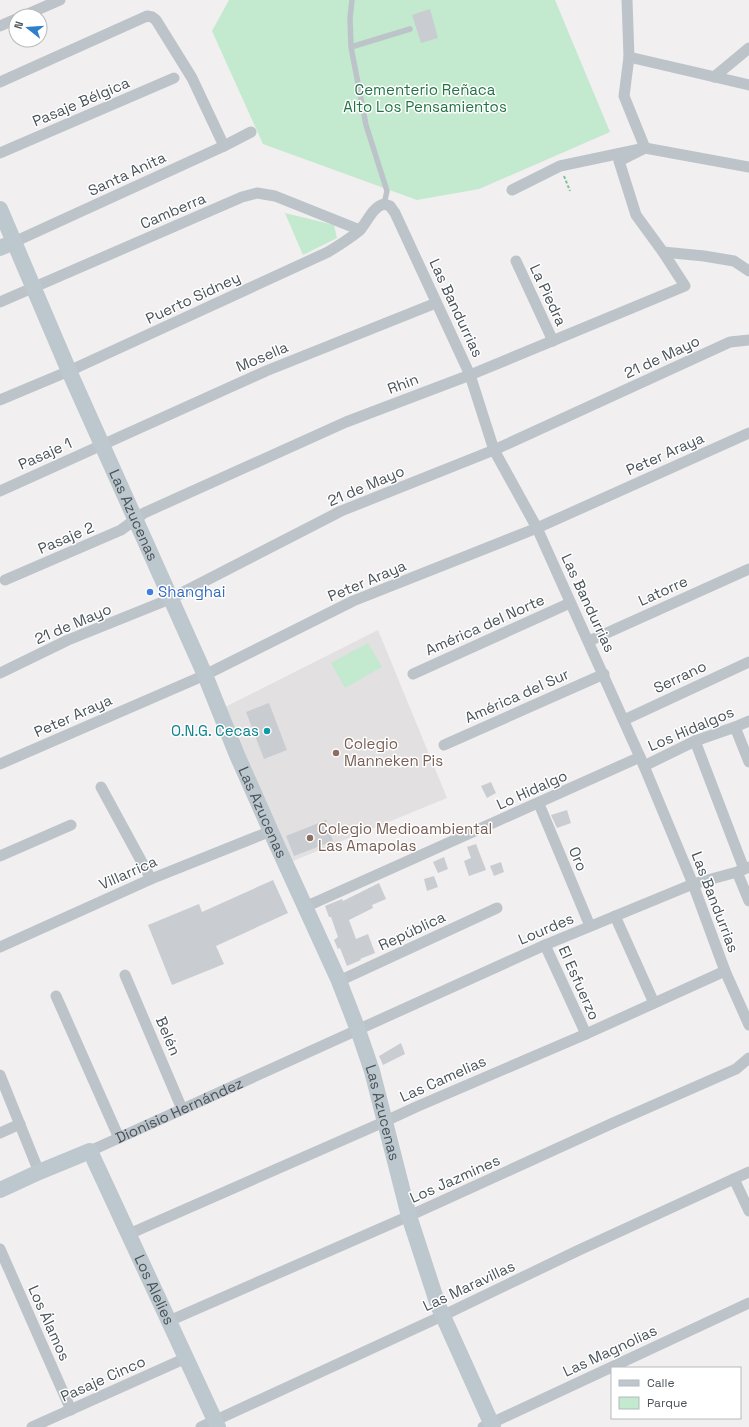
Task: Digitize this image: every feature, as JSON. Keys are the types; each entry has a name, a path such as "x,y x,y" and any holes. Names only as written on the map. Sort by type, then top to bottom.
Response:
{"street":[{"path":"42,8 60,0"},
{"path":"627,0 629,57 624,96 645,148"},
{"path":"0,82 146,16 152,16 192,78 224,146"},
{"path":"714,77 749,48"},
{"path":"629,57 749,85"},
{"name":"Pasaje Bélgica","path":"0,153 174,78"},
{"name":"Santa Anita","path":"7,245 224,146 251,132"},
{"path":"645,148 619,161 636,215 663,252 734,261 749,270"},
{"path":"512,190 560,166 645,148 749,166"},
{"name":"Camberra","path":"0,302 242,197 258,193 275,196 360,230"},
{"name":"Puerto Sidney","path":"0,400 69,371 328,252 360,230 376,208 384,204"},
{"name":"Las Bandurrias","path":"384,204 390,206 395,213 470,375 494,450 537,528 570,603 604,674 693,884 725,971 749,1025"},
{"name":"Las Azucenas","path":"0,209 7,245 34,287 69,371 205,675 271,831 339,981 372,1071 409,1216 442,1316 489,1426"},
{"name":"Rhin","path":"135,519 144,513 346,422 470,375 685,286 663,252"},
{"name":"La Piedra","path":"516,261 553,341"},
{"name":"Mosella","path":"103,445 266,370 436,303"},
{"name":"21 de Mayo","path":"0,673 68,640 170,599 341,511 494,450 730,342 749,340"},
{"name":"Peter Araya","path":"0,764 205,675 353,601 537,528 749,433"},
{"name":"Pasaje 1","path":"0,491 103,445"},
{"name":"Pasaje 2","path":"5,580 121,530 135,519"},
{"name":"Latorre","path":"589,641 749,569"},
{"name":"América del Norte","path":"413,674 570,603"},
{"name":"Serrano","path":"624,720 749,662"},
{"name":"América del Sur","path":"444,745 604,674"},
{"name":"Los Hidalgos","path":"642,761 735,728 749,721"},
{"path":"735,728 749,762"},
{"path":"695,741 743,869 749,901"},
{"name":"Lo Hidalgo","path":"305,907 539,804 642,761"},
{"path":"101,787 151,879"},
{"name":"Oro","path":"539,804 590,926"},
{"path":"0,856 71,825"},
{"name":"Villarrica","path":"0,947 151,879 271,831"},
{"name":"Lourdes","path":"358,1030 590,926 693,884 743,869"},
{"name":"República","path":"339,981 497,908"},
{"path":"615,916 654,1003"},
{"name":"El Esfuerzo","path":"545,945 586,1034"},
{"name":"Las Camelias","path":"128,1234 586,1034 725,971"},
{"name":"Belén","path":"126,975 182,1109"},
{"path":"56,996 120,1138"},
{"name":"Dionisio Hernández","path":"0,1190 39,1172 90,1152 358,1030"},
{"name":"Los Jazmines","path":"169,1321 409,1216 613,1123 736,1070 749,1058"},
{"path":"0,1075 39,1172"},
{"path":"0,1133 20,1124"},
{"name":"Los Alelies","path":"90,1152 186,1358 212,1425"},
{"name":"Las Maravillas","path":"212,1425 577,1250 734,1179 748,1175"},
{"path":"734,1179 749,1211"},
{"name":"Los Álamos","path":"0,1249 71,1410"},
{"name":"Las Magnolias","path":"614,1367 749,1303"},
{"name":"Pasaje Cinco","path":"32,1427 186,1358"},
{"name":"Las Magnolias","path":"489,1426 611,1368"}],"lane":[{"path":"352,0 350,18 351,47 366,125 387,191 384,204"},
{"path":"351,47 410,29"}],"path":[{"path":"560,166 570,191"}],"shaded area":[{"name":"Colegio Manneken Pis","path":"378,630 447,798 293,861 223,708"}],"green space":[{"name":"Cementerio Reñaca Alto Los Pensamientos","path":"229,0 555,0 610,132 479,189 417,200 263,144 212,31"},
{"path":"285,213 334,225 337,238 303,255"},
{"path":"368,643 382,667 345,688 331,663"}],"building":[{"path":"430,9 438,38 421,43 412,15"},
{"name":"O.N.G. Cecas","path":"269,703 287,750 264,759 246,712"},
{"path":"491,782 496,793 487,798 481,786"},
{"path":"567,810 571,823 557,828 551,815"},
{"name":"Colegio Medioambiental Las Amapolas","path":"326,820 333,841 294,856 286,836"},
{"path":"476,844 486,870 469,876 464,861 471,858 467,847"},
{"path":"444,857 448,869 438,873 433,862"},
{"path":"501,862 504,872 494,876 490,866"},
{"path":"434,876 438,887 427,891 424,879"},
{"path":"273,880 288,913 216,946 224,964 172,985 148,925 199,904 202,912"},
{"path":"379,883 386,899 372,905 373,908 349,920 356,939 368,934 375,953 347,966 340,948 338,949 334,940 338,937 331,917 329,917 325,906 342,899 343,901"},
{"path":"401,1043 405,1054 383,1065 379,1056"}],"place":[{"name":"Shanghai","path":"150,592"},
{"name":"O.N.G. Cecas","path":"267,731"},
{"name":"Colegio Manneken Pis","path":"336,753"},
{"name":"Colegio Medioambiental Las Amapolas","path":"310,838"}]}
